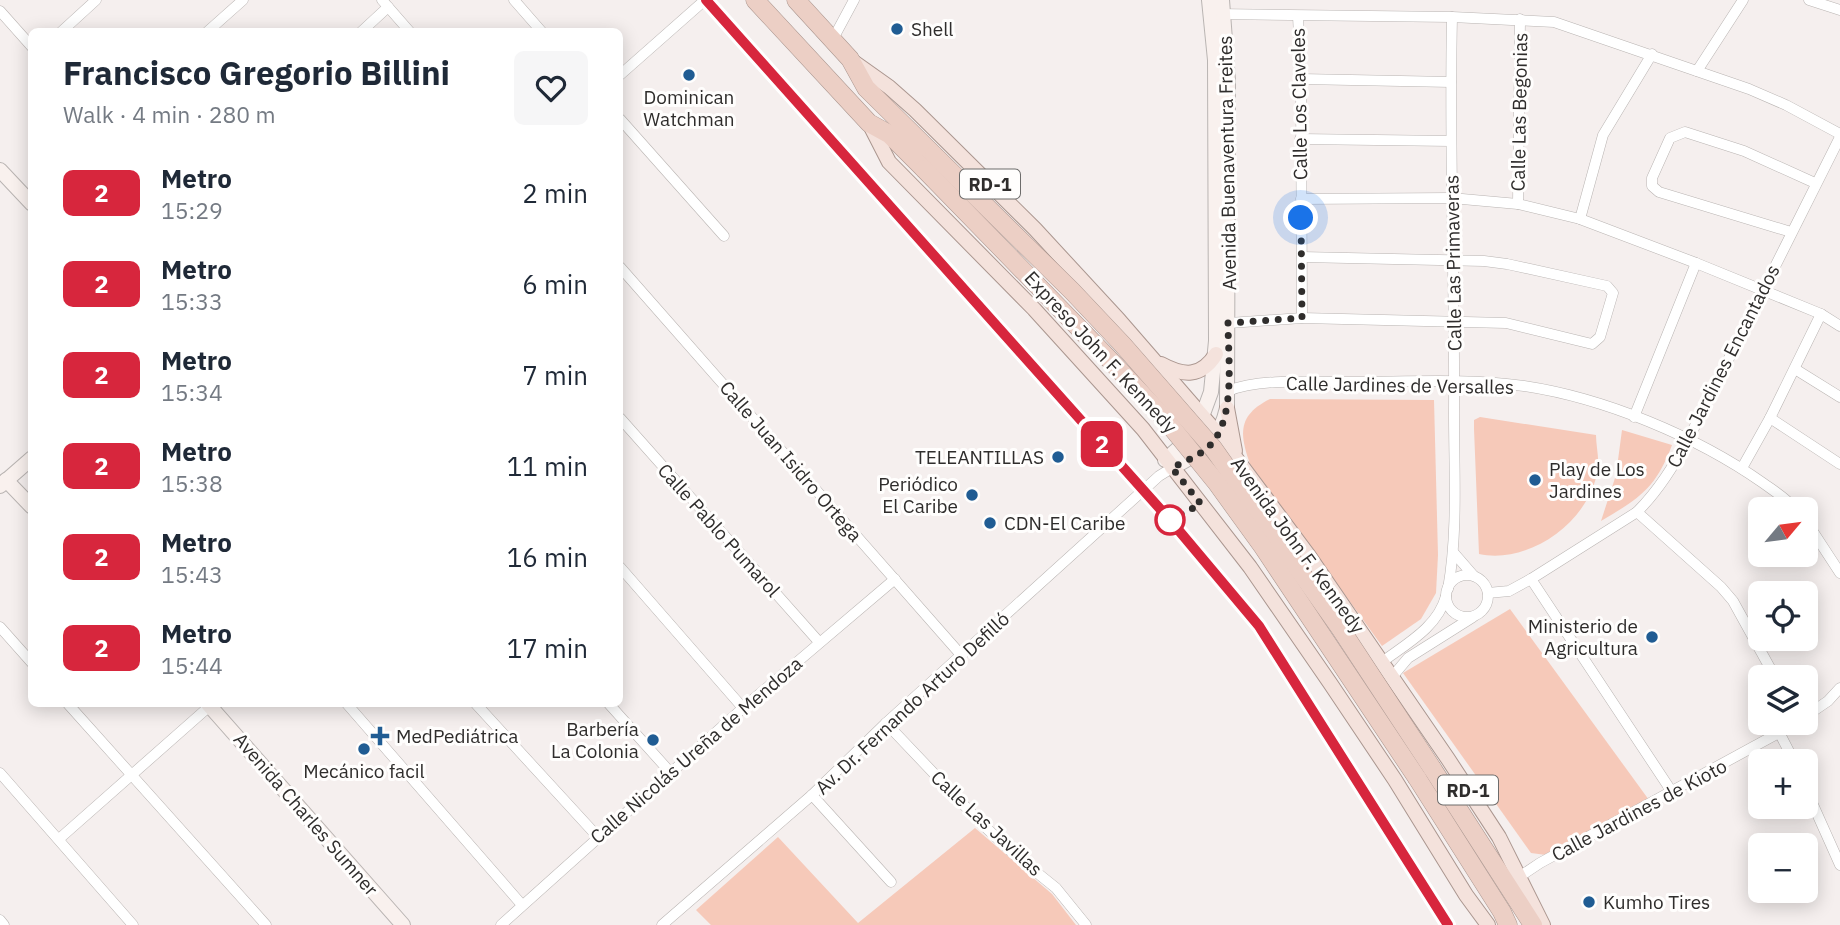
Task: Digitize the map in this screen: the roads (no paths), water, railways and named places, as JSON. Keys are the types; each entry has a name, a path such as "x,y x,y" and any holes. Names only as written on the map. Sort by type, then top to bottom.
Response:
{"highway":[{"name":"Expreso John F. Kennedy","path":"754,0 869,123 929,162"},
{"name":"Expreso John F. Kennedy","path":"796,0 850,59 866,88 929,162 1164,418 1216,482 1532,925"},
{"name":"Expreso John F. Kennedy","path":"1425,773 1508,925"}],"main road":[{"name":"Avenida Buenaventura Freites","path":"1169,464 1206,449 1218,434 1227,408 1228,80 1216,7"},
{"name":"Avenida Buenaventura Freites","path":"1169,464 1196,433 1211,391 1216,354 1216,7"},
{"name":"Avenida John F. Kennedy","path":"850,59 897,94 979,173 1084,282 1218,434 1382,662 1499,837 1543,925"},
{"name":"RD-1","path":"869,123 889,162 1034,309 1143,429 1250,567 1384,764 1466,895 1488,925"},
{"path":"0,170 28,200"},
{"path":"1153,360 1187,373 1203,369 1216,354"},
{"path":"1143,429 1158,433 1175,424 1182,409 1182,393"},
{"path":"1201,504 1197,477 1204,463 1222,457 1239,462 1227,408"},
{"path":"28,461 2,479 28,503"},
{"name":"Avenida Charles Sumner","path":"213,707 403,925"}],"street":[{"path":"65,28 96,0"},
{"path":"212,28 243,0"},
{"path":"514,0 538,28"},
{"path":"623,72 705,0"},
{"path":"832,39 855,0"},
{"path":"1697,71 1743,0"},
{"path":"1809,0 1840,10"},
{"path":"364,28 385,4 406,28"},
{"path":"1216,7 1298,16 1452,17 1554,22 1749,89 1786,105 1840,135"},
{"path":"0,11 28,42"},
{"name":"Calle Los Claveles","path":"1298,16 1301,79 1302,318"},
{"name":"Calle Las Primaveras","path":"1382,662 1426,629 1443,607 1453,552 1452,17"},
{"name":"Calle Las Begonias","path":"1518,204 1520,19"},
{"path":"1580,219 1603,135 1652,54"},
{"path":"1301,79 1451,82"},
{"path":"623,122 724,236"},
{"path":"1791,232 1660,192 1652,186 1651,178 1670,138 1685,132 1744,151 1815,183"},
{"name":"Calle Jardines Encantados","path":"1488,593 1509,591 1531,579 1637,512 1651,498 1670,472 1689,438 1840,135"},
{"path":"1300,139 1451,141"},
{"path":"1301,199 1451,198 1518,204 1580,219 1821,314 1840,326"},
{"path":"1228,323 1302,318 1506,323 1592,344 1600,337 1613,293 1607,286 1484,261 1302,257"},
{"path":"1634,417 1696,263"},
{"name":"Calle Juan Isidro Ortega","path":"623,270 962,656"},
{"path":"1742,468 1821,314"},
{"path":"1794,369 1840,397"},
{"name":"Calle Jardines de Versalles","path":"1228,391 1242,385 1254,384 1454,382 1524,386 1588,401 1689,438 1742,468 1782,497"},
{"path":"1770,418 1840,464"},
{"name":"Calle Pablo Pumarol","path":"623,421 818,642"},
{"name":"Av. Dr. Fernando Arturo Defilló","path":"662,925 812,795 886,723 1159,477 1169,464"},
{"path":"1637,512 1721,587 1733,601 1768,665"},
{"path":"1818,540 1839,571"},
{"path":"1392,677 1408,658 1478,614 1486,606 1488,593 1483,582 1473,575 1453,552"},
{"path":"623,570 743,708"},
{"path":"1473,575 1455,579 1447,592 1448,603 1457,614 1478,614"},
{"name":"Calle Nicolás Ureña de Mendoza","path":"501,925 597,836 818,642 895,579"},
{"path":"1531,579 1672,792"},
{"path":"0,627 28,658"},
{"path":"1818,708 1840,688"},
{"path":"71,707 266,925"},
{"path":"58,839 207,707"},
{"path":"349,707 522,905"},
{"path":"479,707 597,836"},
{"path":"612,707 670,772"},
{"name":"Calle Las Javillas","path":"886,723 980,822 1056,888 1086,925"},
{"name":"Calle Jardines de Kioto","path":"1519,877 1540,863 1778,735"},
{"path":"0,773 133,925"},
{"path":"812,795 891,882"},
{"path":"1818,816 1840,865"},
{"path":"0,920 4,925"}],"metro line":[{"name":"2","path":"706,0 1170,520 1259,626 1448,925"}],"place":[{"name":"Shell","path":"897,29"},
{"name":"Dominican Watchman","path":"689,75"},
{"name":"TELEANTILLAS","path":"1058,457"},
{"name":"Play de Los Jardines","path":"1535,480"},
{"name":"Periódico El Caribe","path":"972,495"},
{"name":"CDN-El Caribe","path":"990,523"},
{"name":"Ministerio de Agricultura","path":"1652,637"},
{"name":"MedPediátrica","path":"380,736"},
{"name":"Barbería La Colonia","path":"653,740"},
{"name":"Mecánico facil","path":"364,749"},
{"name":"Kumho Tires","path":"1589,902"}]}
